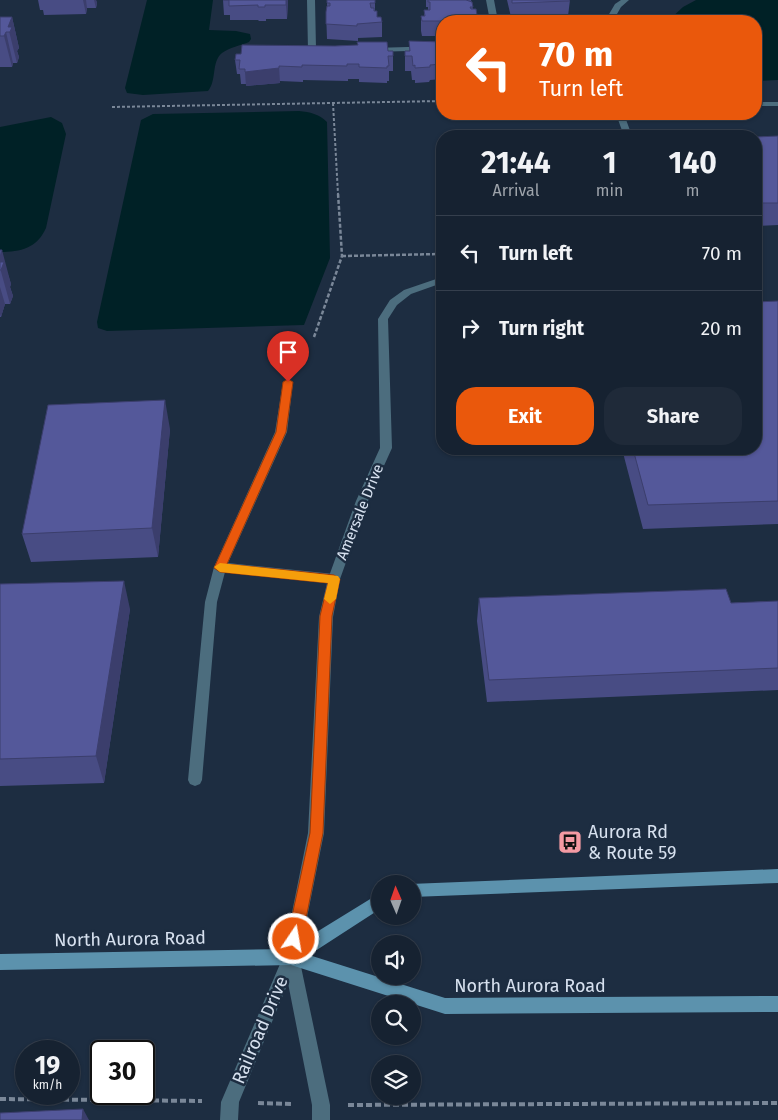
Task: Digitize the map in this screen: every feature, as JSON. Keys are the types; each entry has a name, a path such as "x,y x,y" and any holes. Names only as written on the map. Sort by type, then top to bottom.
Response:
{"main road":[{"path":"421,890 778,876"},
{"path":"291,956 371,906"},
{"name":"North Aurora Road","path":"0,962 291,956 445,1006 778,1004"}],"street":[{"path":"311,0 312,52 330,51"},
{"path":"490,0 493,15"},
{"path":"613,15 618,6 625,0"},
{"path":"368,50 436,48"},
{"path":"762,104 778,104"},
{"name":"Amersale Drive","path":"291,956 316,833 326,616 334,579 362,502 386,448 383,319 390,305 406,292 436,282"},
{"path":"195,780 211,602 220,568 281,432 288,382"},
{"path":"220,568 334,579"},
{"name":"Railroad Drive","path":"229,1120 230,1102 291,956"},
{"name":"Railroad Drive","path":"291,956 321,1112"}],"path":[{"path":"112,107 436,101"},
{"path":"314,337 342,256 333,103"},
{"path":"342,256 436,254"},
{"path":"0,1098 230,1102 321,1112 778,1103"}],"shaded area":[{"path":"147,0 213,0 209,30 236,31 250,34 251,39 249,42 222,53 216,61 211,87 208,91 143,95 127,93 125,88"},
{"path":"696,0 778,0 778,80 762,81 762,15 674,15 683,7"},
{"path":"299,111 314,114 327,122 330,258 304,325 107,331 98,328 97,322 141,120 153,114"},
{"path":"51,117 62,123 66,134 46,228 38,240 28,248 0,252 0,127"}],"building":[{"path":"229,0 286,0 286,5 265,5 265,7 258,7 258,5 229,6"},
{"path":"327,0 375,0 375,3 370,3 371,8 377,11 377,17 381,17 382,22 357,24 357,26 326,24 327,6 330,6"},
{"path":"428,0 466,0 472,2 473,7 470,7 471,9 476,9 477,15 436,15 436,21 422,21 421,16 425,16 424,10 430,10 430,2"},
{"path":"512,0 569,0 570,1 512,3"},
{"path":"0,17 12,17 8,27 12,27 10,32 6,32 4,36 0,36"},
{"path":"409,41 436,42 436,64 415,68 412,56 405,56 405,51 410,51"},
{"path":"357,42 387,42 388,51 393,51 393,56 388,56 389,66 387,68 359,67 359,64 347,64 347,66 302,65 302,67 279,66 279,68 245,72 245,69 239,69 240,60 235,60 236,54 241,54 242,45 335,46 358,45"},
{"path":"778,136 778,203 762,203 762,137"},
{"path":"0,262 4,262 1,270 0,270"},
{"path":"778,301 778,501 648,505 635,455 762,455 762,302"},
{"path":"165,400 152,528 22,534 48,405"},
{"path":"124,581 96,756 0,759 0,584"},
{"path":"726,589 731,603 778,601 778,668 489,680 479,598"},
{"path":"83,1109 82,1120 0,1120 0,1113"}],"slow traffic":[{"path":"220,567 334,579 330,599"}],"place":[{"name":"Aurora Rd & Route 59","path":"570,842"}],"route":[{"path":"288,382 281,432 220,568 334,579 326,616 316,833 294,939"}]}
